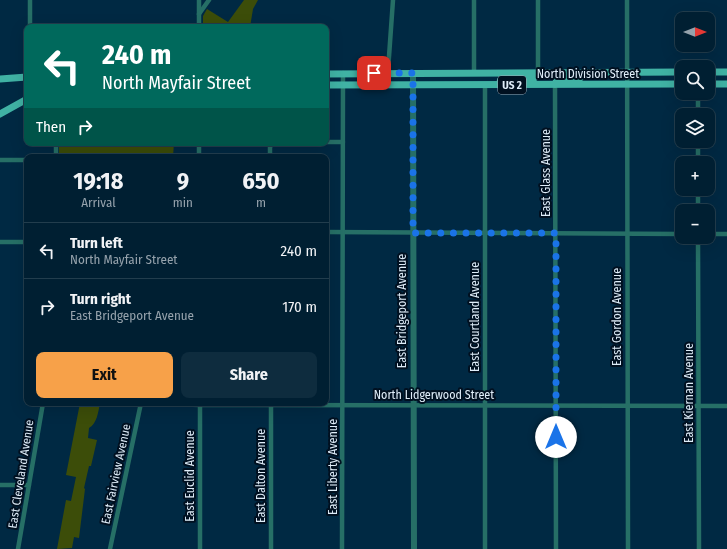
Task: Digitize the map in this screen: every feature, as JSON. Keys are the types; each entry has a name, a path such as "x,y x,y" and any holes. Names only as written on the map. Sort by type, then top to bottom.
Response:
{"main road":[{"name":"North Division Street","path":"329,74 474,72 675,72"},
{"path":"715,72 727,72"},
{"path":"499,85 501,79 533,79 538,73"},
{"path":"555,84 558,78 580,78 586,73"},
{"path":"0,79 24,77"},
{"name":"North Division Street","path":"329,85 413,86 675,84"},
{"path":"715,84 727,84"},
{"path":"0,114 24,101"}],"street":[{"path":"30,0 30,24"},
{"path":"199,0 199,24"},
{"path":"199,14 209,0"},
{"path":"386,85 393,0"},
{"path":"474,0 474,72"},
{"path":"538,0 538,73"},
{"name":"East Gordon Avenue","path":"627,0 628,549"},
{"name":"East Bridgeport Avenue","path":"413,73 414,549"},
{"name":"East Liberty Avenue","path":"342,549 343,74"},
{"name":"East Glass Avenue","path":"555,84 557,406 556,549"},
{"name":"East Courtland Avenue","path":"484,85 485,549"},
{"path":"329,142 343,142"},
{"path":"0,160 24,160"},
{"path":"329,232 675,234"},
{"path":"715,234 727,234"},
{"path":"0,242 24,242"},
{"name":"East Kiernan Avenue","path":"698,244 699,549"},
{"name":"North Lidgerwood Street","path":"329,405 727,406"},
{"name":"East Cleveland Avenue","path":"18,549 42,406"},
{"name":"East Fairview Avenue","path":"110,549 139,406"},
{"name":"East Euclid Avenue","path":"200,406 200,549"},
{"name":"East Dalton Avenue","path":"271,406 271,549"},
{"path":"0,485 29,485"}],"green space":[{"path":"244,0 258,0 253,9 250,24 203,24 203,16 207,9 228,22"},
{"path":"59,146 174,146 173,154 59,154"},
{"path":"79,406 99,406 95,421 89,428 88,438 97,440 84,488 79,538 74,537 72,548 57,549 66,500 71,501 76,477 66,475"}],"route":[{"path":"374,73 413,73 413,233 556,233 556,437"}]}
